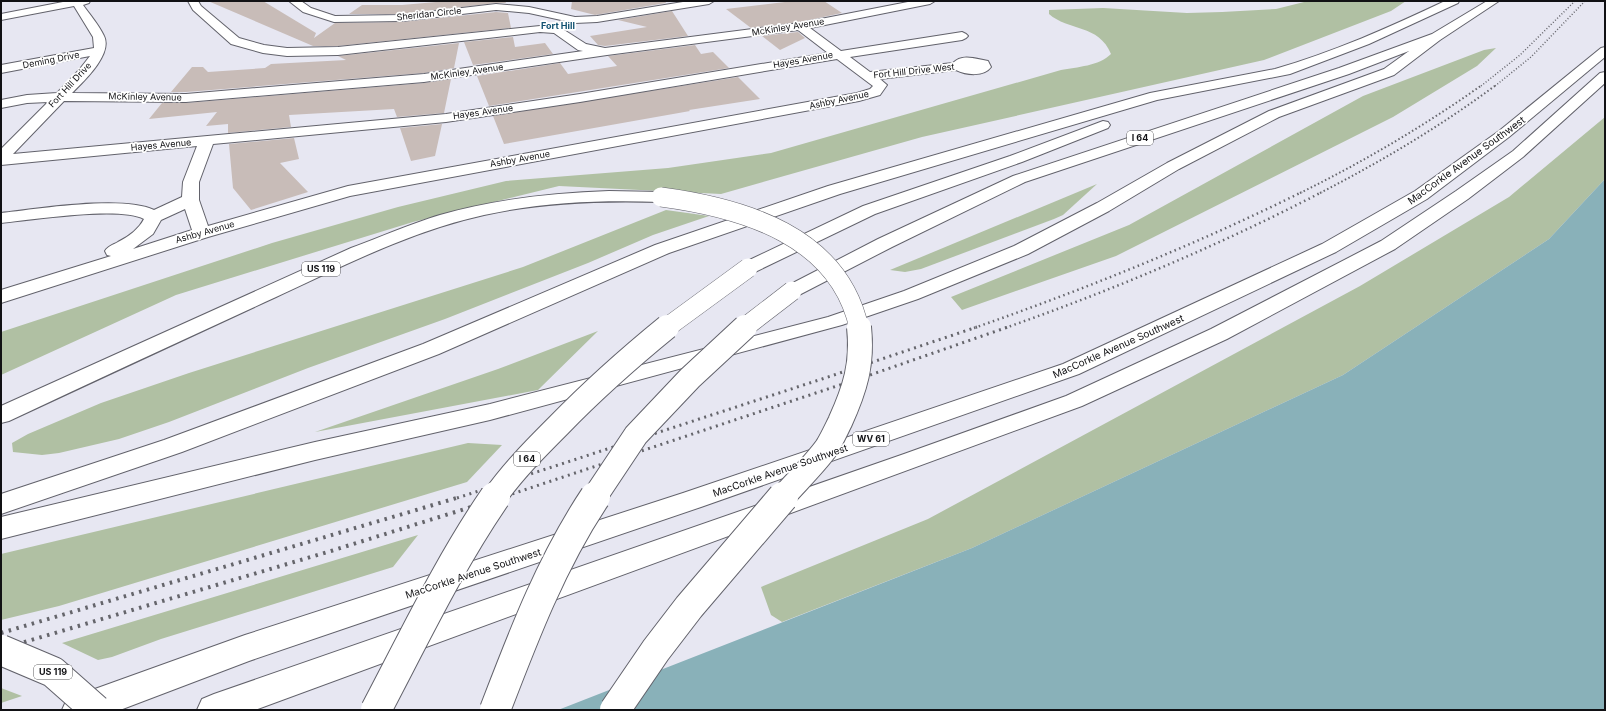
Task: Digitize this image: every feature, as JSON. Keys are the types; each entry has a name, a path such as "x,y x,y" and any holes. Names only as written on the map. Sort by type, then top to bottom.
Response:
{"main road":[{"path":"192,1 197,8 236,41 263,49 287,52 338,51 540,29 557,30 582,47 607,52"},
{"name":"Sheridan Circle","path":"294,1 307,10 334,19 366,20 402,18 496,7 529,10 575,20 597,19 709,1"},
{"name":"McKinley Avenue","path":"1,104 60,97 186,98 416,79 800,26 930,1"},
{"name":"I 64","path":"376,710 451,568 489,505 536,448 596,386 652,337 699,301 748,268 869,210 1016,160 1100,126 1154,108 1285,71 1403,26 1454,1"},
{"name":"I 64","path":"495,710 534,610 576,528 636,435 690,378 740,331 792,292 885,243 1020,179 1344,71 1436,37 1494,1"},
{"path":"1,17 81,2 99,37 100,50"},
{"path":"557,30 575,20"},
{"name":"Ashby Avenue","path":"1,297 66,275 202,233 348,191 859,97 875,92 880,85 837,55 800,26"},
{"name":"Hayes Avenue","path":"1,159 446,118 580,98 837,55 962,36"},
{"path":"1,528 315,451 490,412 835,321 890,302 1021,250 1103,207 1173,166 1274,114 1388,72 1436,37"},
{"name":"Deming Drive","path":"1,69 100,50"},
{"name":"Fort Hill Drive","path":"1,159 84,73 100,50"},
{"name":"MacCorkle Avenue Southwest","path":"79,710 245,649 700,498 1071,369 1329,248 1421,195 1504,134 1605,51"},
{"name":"Fort Hill Drive West","path":"868,76 959,66"},
{"path":"1,504 188,441 431,349 662,249 834,190 1155,96 1285,71"},
{"path":"214,710 337,664 913,460 1080,398 1219,334 1388,245 1462,195 1518,154 1605,76"},
{"path":"202,233 190,200 191,182 207,141"},
{"name":"US 119","path":"1,415 358,252 423,227 498,206 590,196 661,197 703,203 771,225 814,252 828,266 847,290 860,324 862,359 852,400 827,446 677,621 615,710"},
{"path":"1,218 53,212 101,209 140,210 154,217 190,200"},
{"name":"Ashby Avenue","path":"66,275 125,246 147,230 154,217"},
{"name":"US 119","path":"1,650 53,672 96,710"}],"green space":[{"path":"1308,1 1406,1 1391,11 1264,60 922,137 721,194 559,186 413,222 176,295 1,375 1,332 272,243 398,207 506,181 668,168 771,153 1061,70 1094,64 1111,54 1106,44 1099,37 1057,19 1049,14 1049,10 1103,8 1187,13 1222,12 1276,9"},
{"path":"1496,48 1477,66 1393,117 1116,256 962,310 951,297 1129,225 1363,96 1484,50"},
{"path":"1605,117 1605,179 1549,239 1343,375 972,548 782,622 771,615 761,587 928,519 1360,286 1509,197"},
{"path":"1097,184 1063,215 1054,219 921,269 905,272 890,270"},
{"path":"666,210 709,216 653,235 588,263 445,319 308,368 169,422 119,439 59,453 42,455 13,452 12,443 28,434 101,403 189,373 523,267"},
{"path":"598,331 538,390 315,432 498,369"},
{"path":"468,443 502,445 467,482 59,606 1,620 1,554"},
{"path":"418,535 393,567 161,639 112,657 98,660 62,643"},
{"path":"1,688 22,696 1,703"}],"water":[{"path":"1605,179 1605,710 558,710 972,548 1343,375 1549,239"}],"building":[{"path":"208,1 263,1 316,33 314,38 335,23 402,22 496,12 508,13 511,28 338,46 313,46"},
{"path":"436,1 505,1 506,3 402,14 349,14 362,5 402,5"},
{"path":"572,1 665,1 666,3 595,15 571,9"},
{"path":"793,1 824,1 842,13 800,22 751,28 726,9"},
{"path":"672,11 688,36 605,46 598,45 590,36 647,27 618,20"},
{"path":"798,32 805,38 780,50 762,36"},
{"path":"513,37 515,47 545,43 553,54 473,65 464,42"},
{"path":"459,43 454,68 424,73 171,92 192,67 203,67 208,72 265,68 271,64 346,60 338,56"},
{"path":"695,45 701,54 713,52 729,68 489,106 477,76 560,63 568,74 617,66 608,56"},
{"path":"738,77 760,99 689,110 690,111 504,144 493,116"},
{"path":"451,79 444,113 397,117 394,109 289,115 291,127 228,133 228,124 206,126 217,112 149,119 162,103 186,103 424,83"},
{"path":"442,124 435,156 411,161 400,128"},
{"path":"294,138 299,159 280,163 308,192 251,210 233,188 229,144"}],"railway":[{"path":"1481,86 1520,55 1575,1"},
{"path":"1495,86 1531,57 1585,1"},
{"path":"1301,192 1393,143 1482,85"},
{"path":"1320,193 1411,142 1454,115 1496,85"},
{"path":"974,328 1057,298 1140,265 1221,230 1301,192"},
{"path":"1005,328 1166,266 1284,212 1322,192"},
{"path":"457,498 977,327"},
{"path":"500,498 870,375 1008,327"},
{"path":"1,633 460,497"},
{"path":"1,649 331,551 503,497"}],"district":[{"name":"Fort Hill","path":"558,26"}]}
